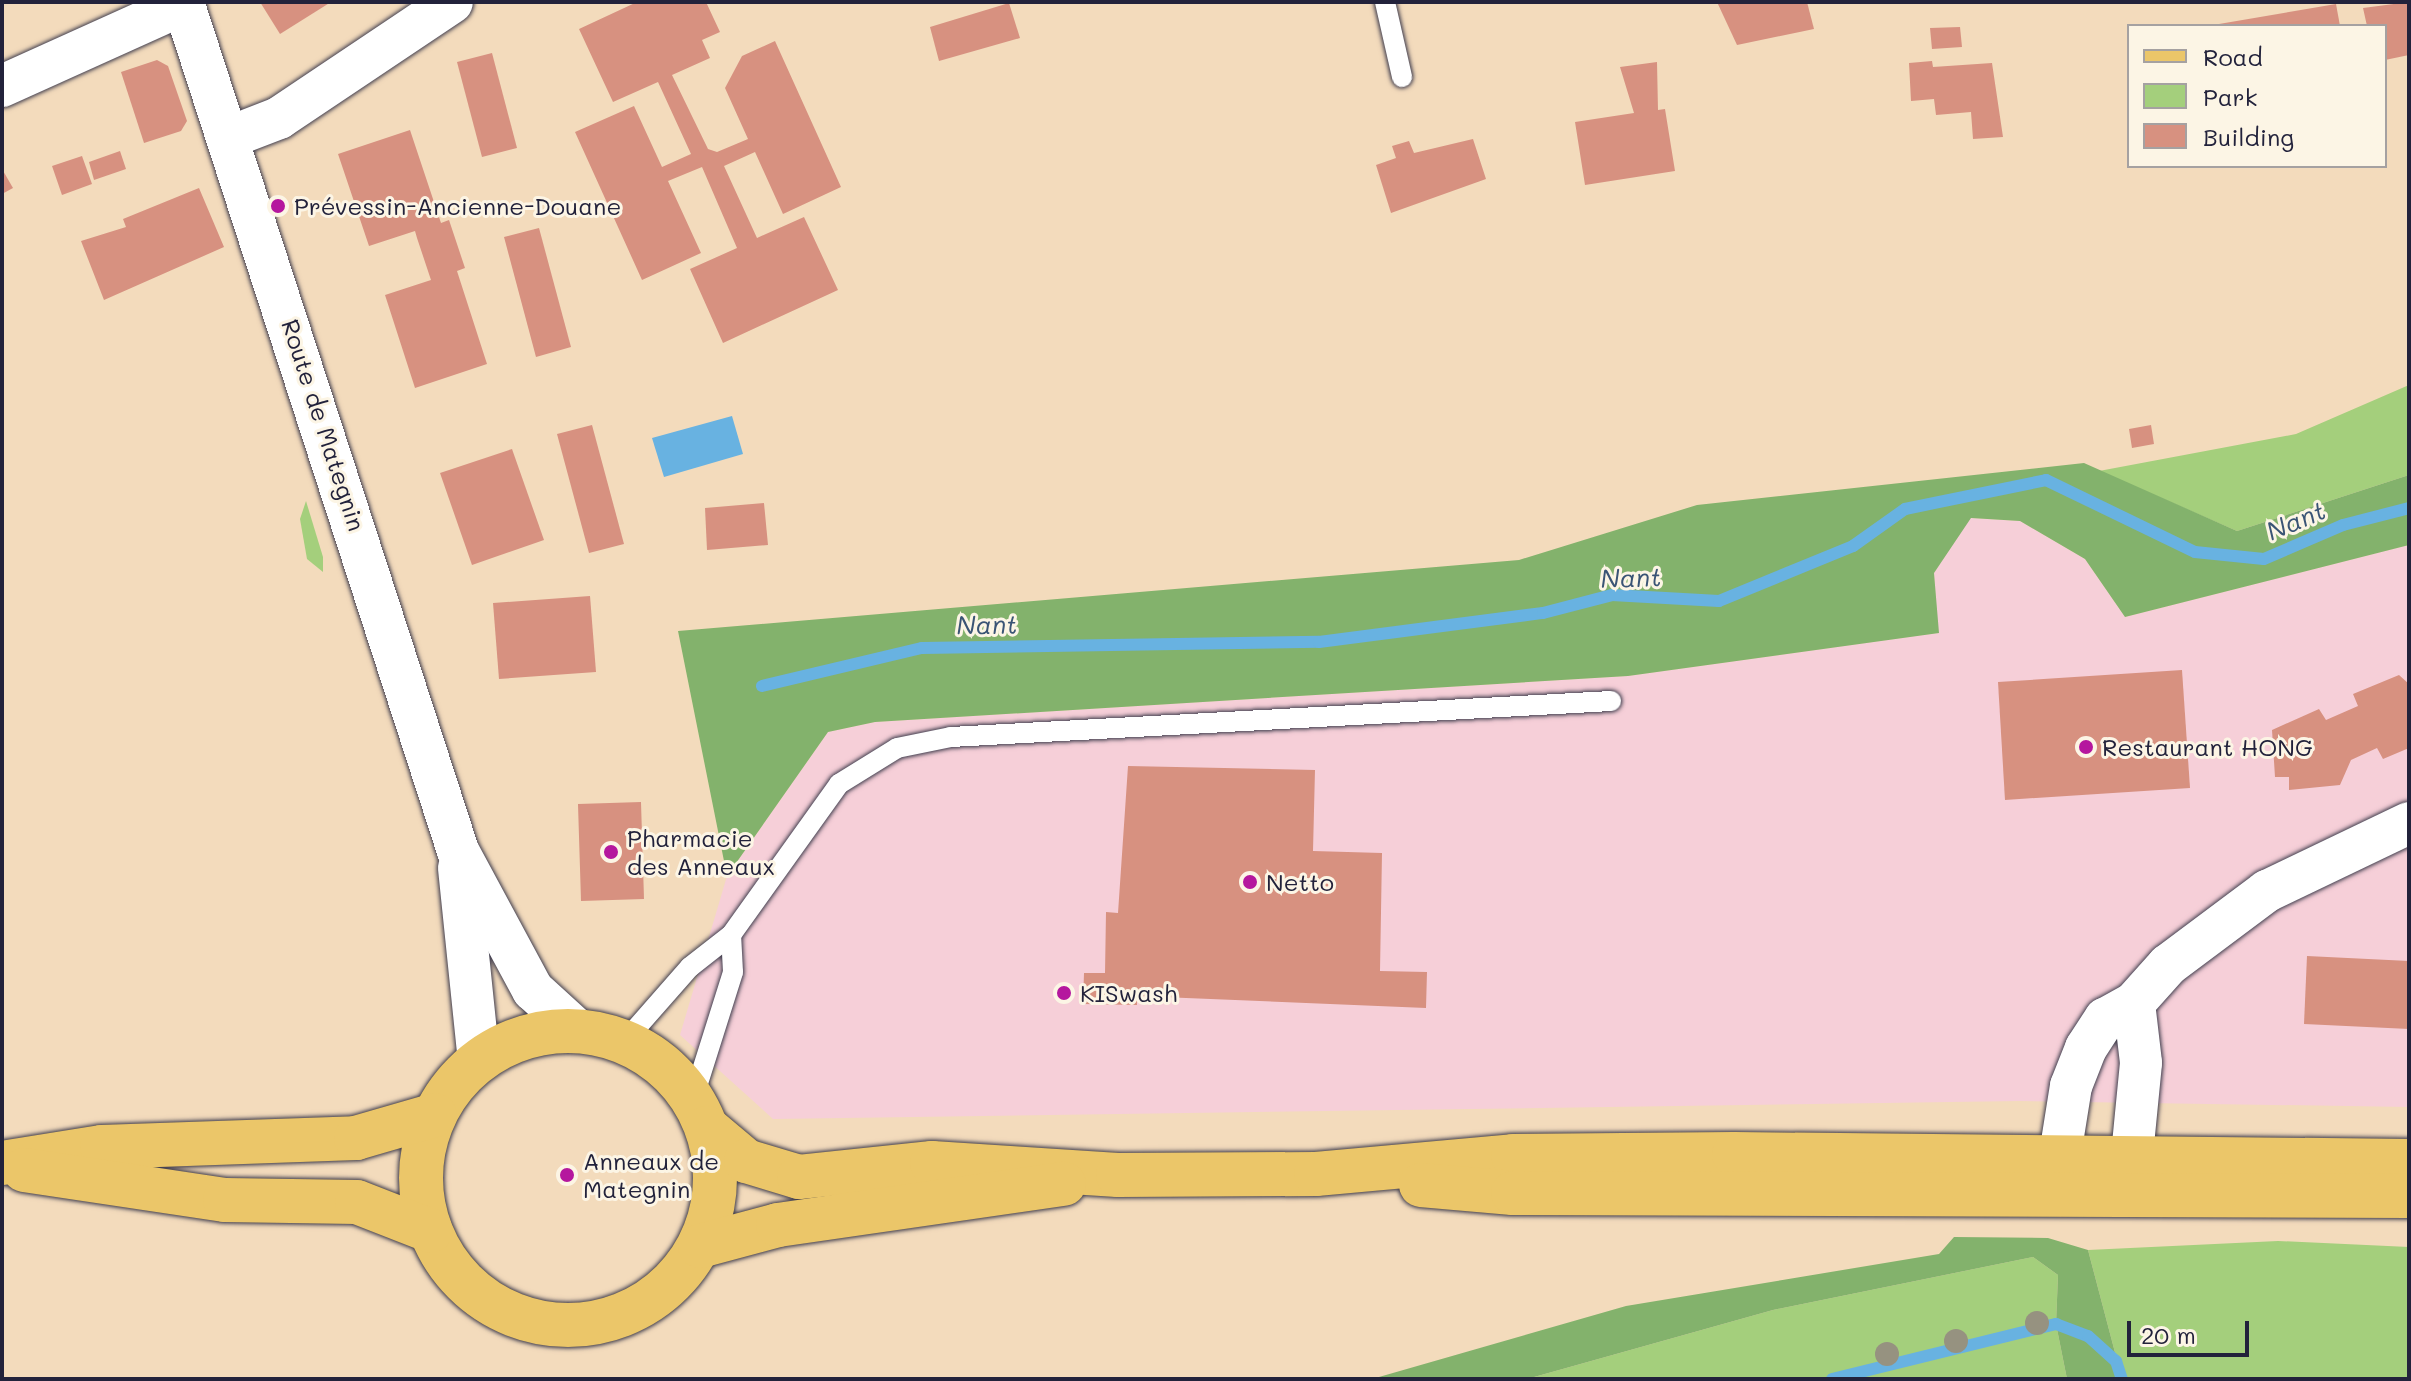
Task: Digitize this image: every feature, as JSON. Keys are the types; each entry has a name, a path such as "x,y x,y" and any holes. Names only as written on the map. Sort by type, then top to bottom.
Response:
{"main road":[{"path":"700,1113 716,1187 700,1246 663,1292 637,1309 561,1326 492,1305 455,1273 431,1231 421,1184 435,1115 479,1061 516,1040 579,1032 624,1042 651,1056 746,1161 799,1177 932,1163 1118,1175 1316,1174 1513,1156 2055,1177 2112,1196 2409,1196"},
{"path":"2,1164 102,1147 356,1138 435,1115"},
{"path":"2055,1177 2132,1155 2409,1161"},
{"path":"2,1164 225,1200 357,1202 431,1231"},
{"path":"700,1246 778,1225 1118,1175"}],"street":[{"path":"230,137 279,118 452,2"},
{"path":"2,86 184,3"},
{"name":"Route de Mategnin","path":"184,3 230,137 458,851 533,990 579,1032"},
{"path":"2055,1177 2086,1048 2105,1019 2134,1003 2168,965 2267,891 2409,823"},
{"name":"Route de Mategnin","path":"458,851 479,1061"},
{"path":"2112,1196 2132,1155 2141,1063 2134,1003"}],"lane":[{"path":"1385,2 1402,77"},
{"path":"624,1042 690,967 731,935 839,784 897,748 951,737 1611,701"},
{"path":"700,1113 733,972 731,935"}],"shaded area":[{"path":"1970,518 2020,521 2085,559 2125,617 2409,545 2409,1107 2020,1101 773,1119 680,1035 727,876 828,732 875,722 1628,676 1938,633 1934,573"}],"green space":[{"path":"2409,385 2409,475 2237,531 2099,471 2296,434"},
{"path":"2084,463 2237,531 2409,475 2409,545 2125,617 2085,559 2020,521 1971,518 1934,573 1939,633 1628,676 875,722 828,732 727,876 678,631 1519,560 1697,505"},
{"path":"306,501 323,557 323,572 307,559 300,519"},
{"path":"1954,1237 2048,1238 2088,1250 2122,1379 2067,1379 2056,1324 2058,1275 2033,1257 1773,1310 1527,1379 1372,1379 1626,1306 1939,1254"},
{"path":"2278,1241 2409,1247 2409,1379 2122,1379 2088,1250"},
{"path":"2033,1257 2058,1275 2056,1324 2067,1379 1527,1379 1773,1310"}],"water":[{"path":"732,416 743,454 664,477 652,438"}],"building":[{"path":"260,2 331,2 280,34"},
{"path":"637,2 706,2 720,32 702,40 710,58 672,75 708,149 717,152 748,139 725,88 742,56 775,41 841,187 783,214 755,152 724,166 757,238 804,217 838,290 723,343 690,269 737,248 702,167 668,181 701,253 642,280 575,132 634,106 662,167 691,154 658,82 613,102 579,29"},
{"path":"1717,2 1807,2 1814,29 1737,45"},
{"path":"2409,2 2409,55 2387,60 2387,24 2367,24 2363,8"},
{"path":"1009,3 1020,38 939,61 930,27"},
{"path":"2336,4 2340,24 2219,24"},
{"path":"1960,27 1962,47 1932,49 1930,28"},
{"path":"492,53 517,148 482,157 457,62"},
{"path":"157,60 168,66 187,121 181,131 144,143 121,72"},
{"path":"1932,61 1933,67 1992,63 2003,137 1973,139 1971,112 1936,115 1934,99 1911,101 1909,63"},
{"path":"1657,62 1658,110 1665,109 1675,171 1585,185 1575,122 1634,113 1620,67"},
{"path":"410,130 441,223 449,220 465,268 457,271 487,364 415,388 385,295 431,280 415,231 369,246 338,154"},
{"path":"1473,139 1486,179 1391,213 1376,165 1396,158 1392,146 1409,141 1414,153"},
{"path":"120,151 126,169 94,180 89,162"},
{"path":"82,156 92,184 62,195 52,166"},
{"path":"2,169 13,188 2,194"},
{"path":"199,188 224,247 104,300 81,241 126,227 123,219"},
{"path":"539,228 571,347 536,357 504,237"},
{"path":"592,425 624,544 589,553 557,434"},
{"path":"2151,425 2154,444 2132,448 2129,429"},
{"path":"512,449 544,540 472,565 440,473"},
{"path":"764,503 768,545 707,550 705,508"},
{"path":"590,596 596,672 499,679 493,603"},
{"path":"2182,670 2190,788 2005,800 1998,682"},
{"path":"2399,675 2409,684 2409,748 2383,759 2377,748 2351,760 2340,785 2289,790 2289,777 2275,777 2272,730 2319,709 2326,720 2358,706 2353,694"},
{"name":"Netto","path":"1128,766 1315,770 1313,851 1382,853 1380,971 1427,972 1426,1008 1137,996 1137,1005 1083,1004 1084,973 1105,973 1106,912 1118,913"},
{"name":"Pharmacie des Anneaux","path":"641,802 644,899 581,901 578,804"},
{"path":"2307,956 2409,961 2409,1029 2304,1024"}],"waterway":[{"name":"Nant","path":"762,686 922,648 1319,642 1543,613 1612,595 1719,601 1853,546 1905,509 2046,480 2195,552 2264,559 2343,525 2409,508"},
{"path":"1832,1379 2056,1324 2088,1336 2116,1361 2122,1379"}],"place":[{"name":"Prévessin-Ancienne-Douane","path":"278,206"},
{"name":"Restaurant HONG","path":"2086,747"},
{"name":"Pharmacie des Anneaux","path":"611,852"},
{"name":"Netto","path":"1250,882"},
{"name":"KISwash","path":"1064,993"},
{"name":"Anneaux de Mategnin","path":"567,1175"}]}
